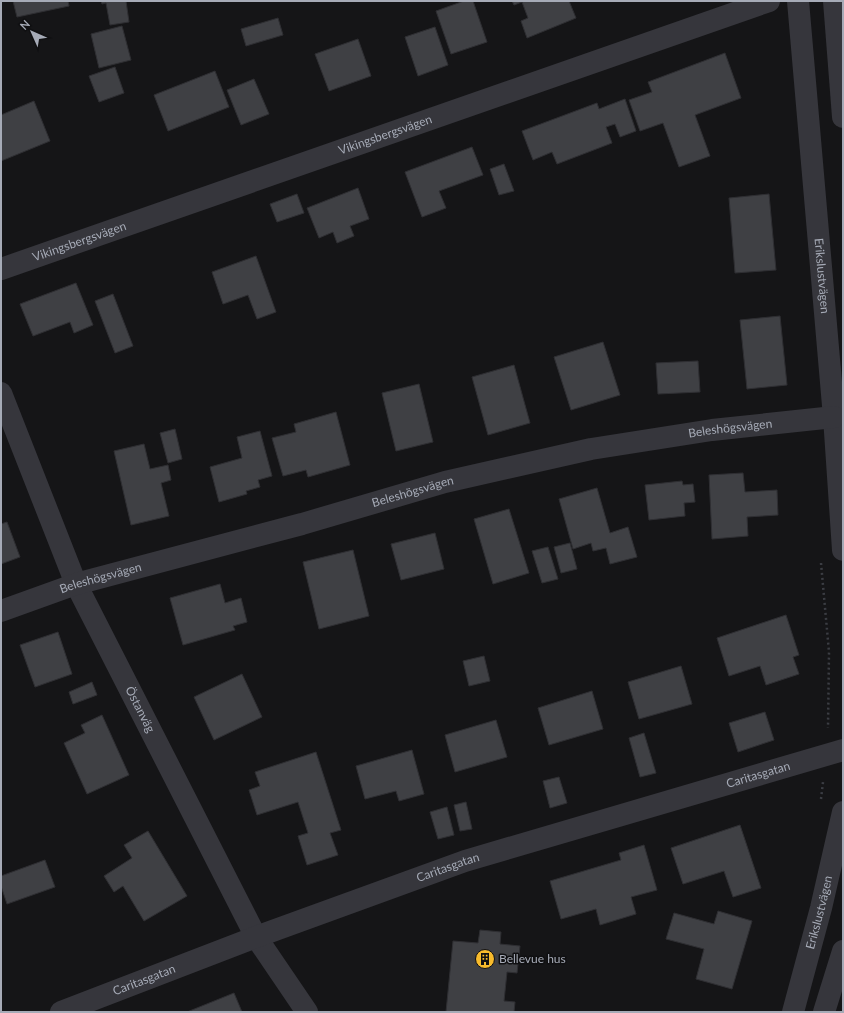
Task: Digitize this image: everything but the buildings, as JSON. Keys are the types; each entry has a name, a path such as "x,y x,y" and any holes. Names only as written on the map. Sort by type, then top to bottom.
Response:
{"street":[{"name":"Vikingsbergsvägen","path":"1,269 769,1"},
{"name":"Erikslustvägen","path":"798,1 834,417 843,550"},
{"path":"834,1 843,117"},
{"name":"Östanväg","path":"1,393 76,584 256,936 307,1012"},
{"name":"Beleshögsvägen","path":"1,611 76,584 302,524 445,482 592,449 712,430 834,417"},
{"name":"Caritasgatan","path":"61,1012 256,936 465,861 835,752"},
{"name":"Erikslustvägen","path":"793,1012 821,908 843,812"},
{"path":"824,1012 843,951"}],"path":[{"path":"821,559 829,652 835,752 821,801"}],"place":[{"name":"Bellevue hus","path":"485,959"}]}
